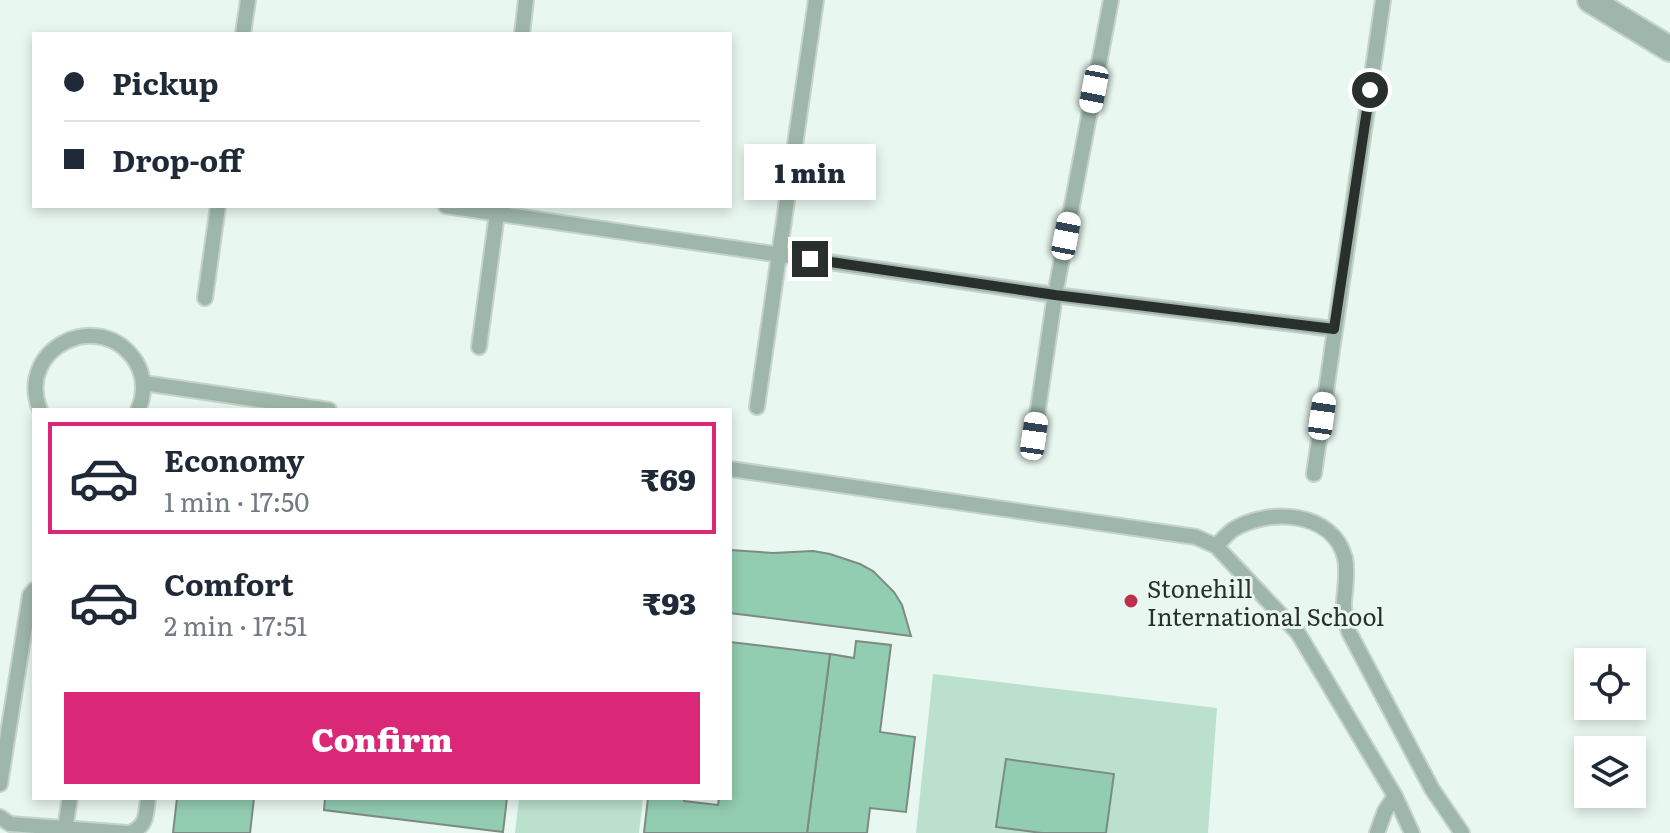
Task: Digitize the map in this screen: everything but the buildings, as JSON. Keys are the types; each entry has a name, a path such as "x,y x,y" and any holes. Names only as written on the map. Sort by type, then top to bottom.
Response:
{"street":[{"path":"1590,0 1670,49"}],"lane":[{"path":"243,32 248,0"},
{"path":"522,32 526,0"},
{"path":"757,407 816,0"},
{"path":"1034,436 1055,295 1111,0"},
{"path":"1314,474 1383,0"},
{"path":"205,298 218,208"},
{"path":"472,208 1055,295 1334,329"},
{"path":"479,347 497,210"},
{"path":"39,408 35,384 40,366 51,351 81,336 98,336 115,342 129,352 143,383 139,408"},
{"path":"143,383 315,408"},
{"path":"732,469 1196,537 1216,546 1298,633 1395,796 1412,833"},
{"path":"1216,546 1232,530 1260,517 1288,517 1318,523 1332,535 1344,556 1347,583 1343,604 1349,632 1432,789 1462,833"},
{"path":"0,784 32,592"},
{"path":"1377,833 1385,811 1395,796"},
{"path":"65,828 70,800"},
{"path":"0,817 10,824 128,833 140,829 145,820 148,800"}],"green space":[{"path":"933,674 1217,708 1208,833 916,833"},
{"path":"519,800 643,800 639,833 515,833"}],"place":[{"name":"Stonehill International School","path":"1131,601"}],"route":[{"path":"810,259 1055,295 1334,329 1370,90"}]}
